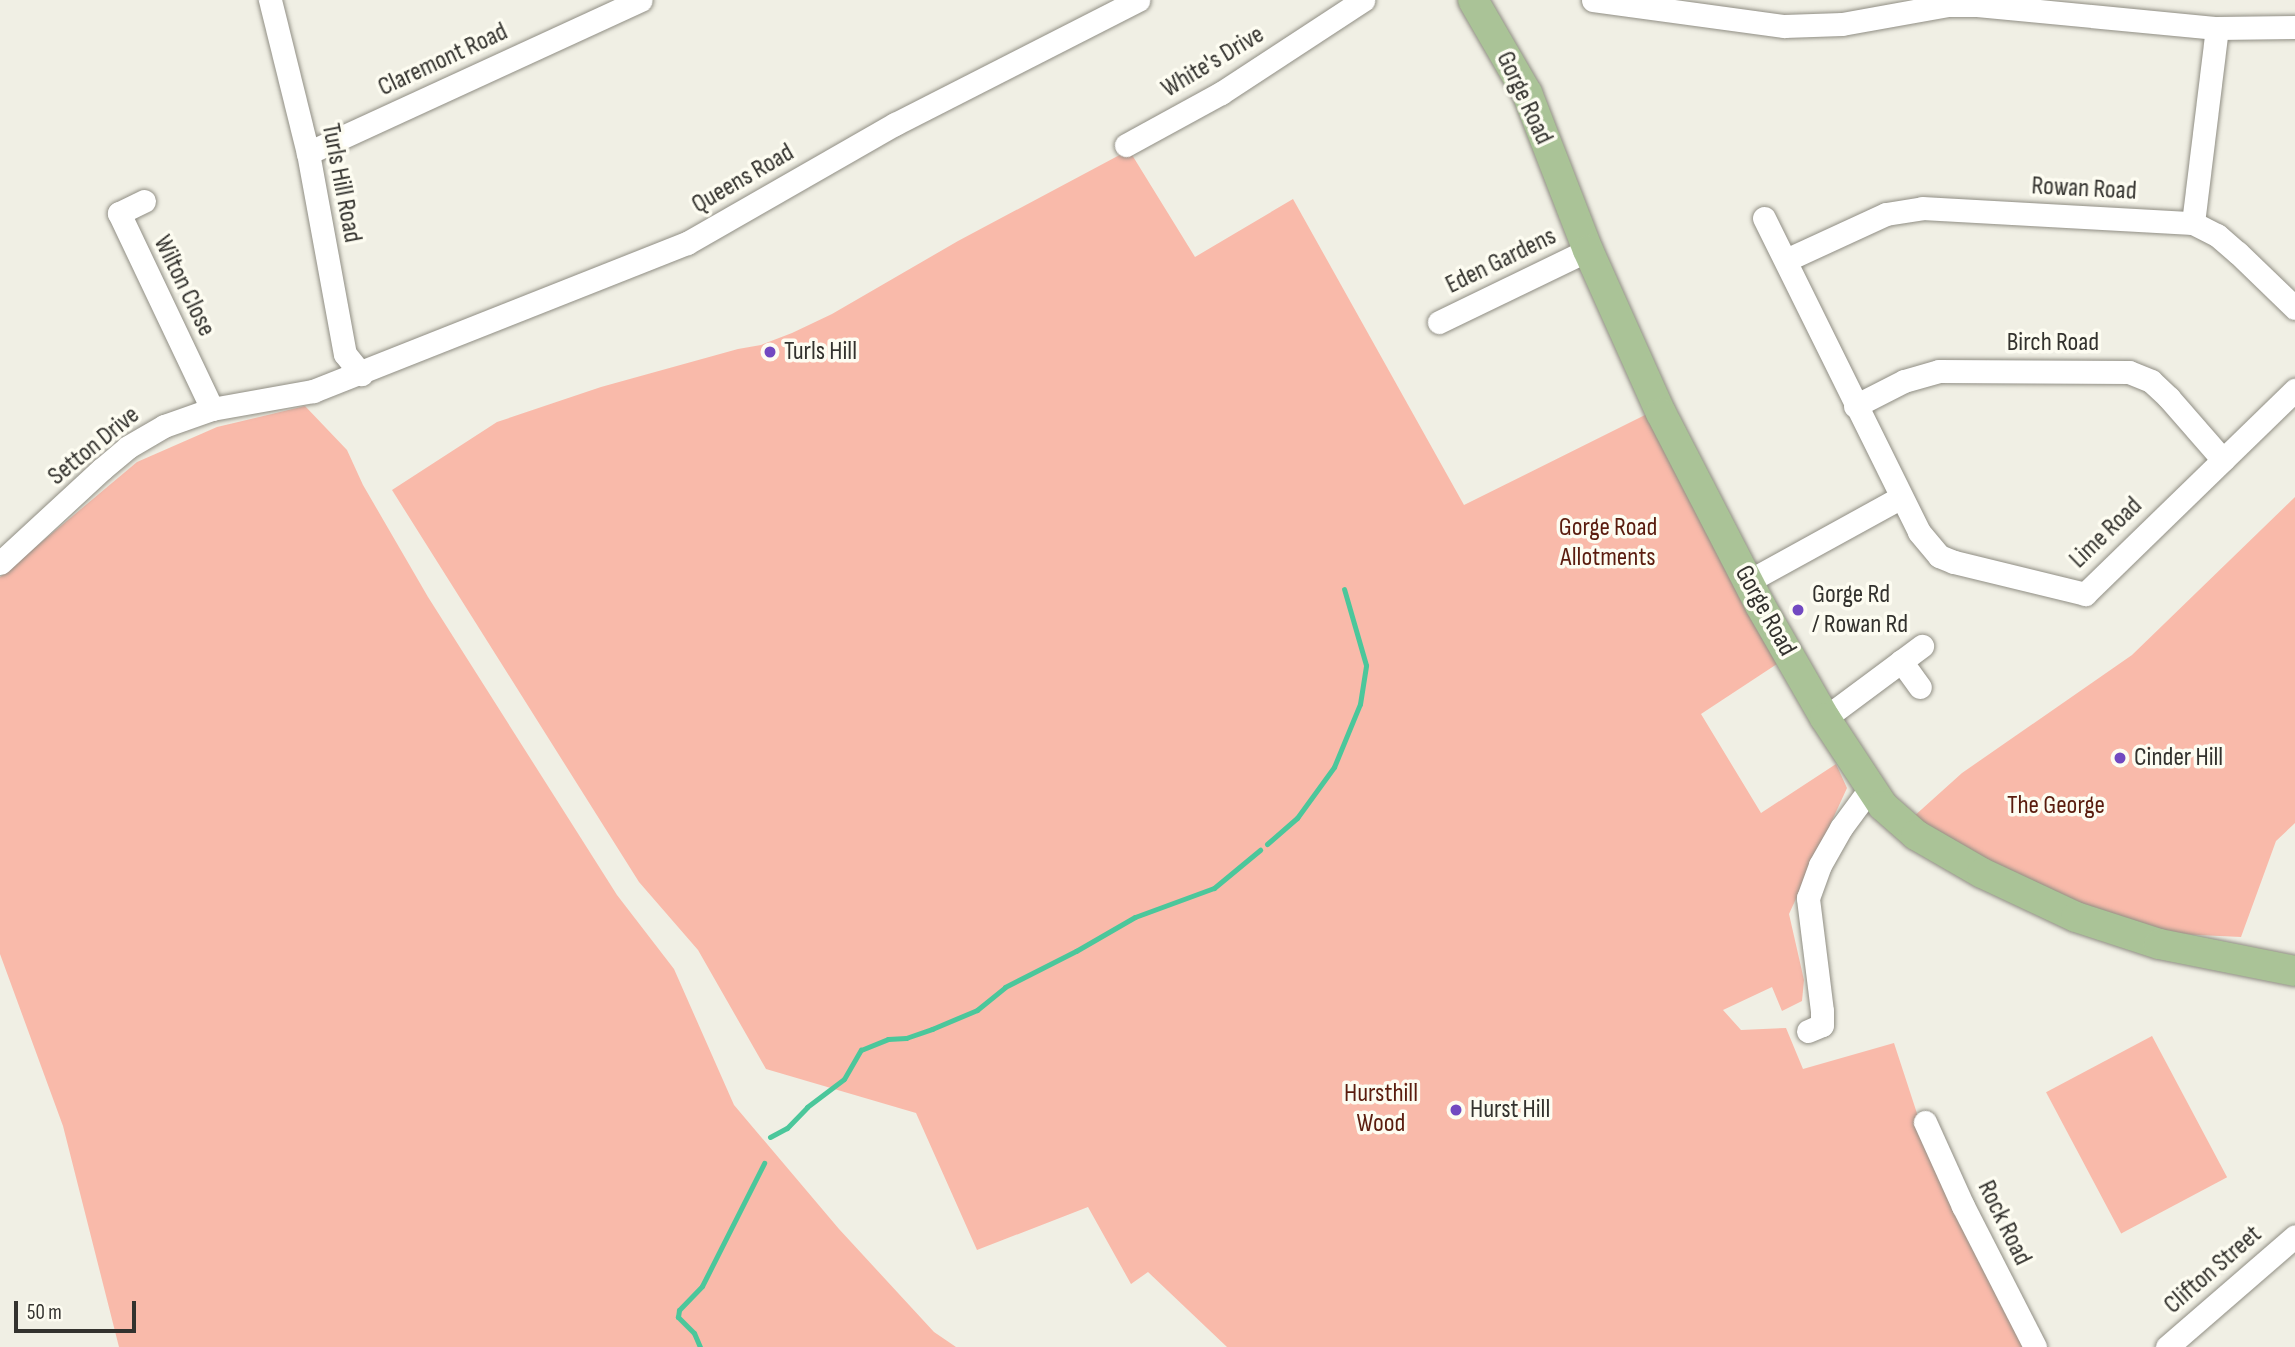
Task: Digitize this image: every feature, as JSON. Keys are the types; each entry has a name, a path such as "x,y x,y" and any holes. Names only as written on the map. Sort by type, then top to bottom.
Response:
{"main road":[{"name":"Gorge Road","path":"1473,0 1527,93 1588,250 1661,413 1747,582 1825,718 1869,790 1882,806 1916,835 1982,873 2076,917 2159,943 2295,971"}],"street":[{"name":"Turls Hill Road","path":"270,0 308,153 345,354 361,374"},
{"name":"Claremont Road","path":"308,153 640,0"},
{"name":"Queens Road","path":"361,374 687,243 895,124 1138,0"},
{"name":"White's Drive","path":"1126,145 1221,93 1363,0"},
{"path":"1593,0 1784,26 1842,24 1948,5 2217,28 2295,27"},
{"path":"2217,28 2193,223 2217,235 2295,307"},
{"name":"Wilton Close","path":"144,201 118,213 212,409"},
{"name":"Rowan Road","path":"1786,260 1886,214 1922,208 2193,223"},
{"path":"1747,582 1900,498 1764,218"},
{"name":"Eden Gardens","path":"1439,322 1588,250"},
{"name":"Birch Road","path":"1855,406 1904,381 1939,371 2129,372 2151,381 2223,460"},
{"name":"Setton Drive","path":"0,563 128,447 164,426 212,409 313,391 361,374"},
{"name":"Lime Road","path":"1900,498 1919,532 1939,556 2085,594 2295,390"},
{"path":"1825,718 1922,646"},
{"path":"1901,662 1920,687"},
{"path":"1808,1031 1822,1025 1822,1011 1808,898 1841,828 1869,790"},
{"name":"Rock Road","path":"1925,1122 1963,1206 2035,1347"},
{"name":"Clifton Street","path":"2166,1347 2295,1236"}],"green space":[{"path":"1129,150 1195,257 1293,199 1464,505 1647,414 1780,662 1701,714 1761,813 1836,764 1847,788 1789,914 1804,980 1802,1001 1782,1011 1772,987 1723,1010 1741,1030 1786,1028 1803,1069 1894,1043 1927,1144 2029,1347 1227,1347 1148,1272 1131,1284 1088,1207 977,1250 916,1113 766,1069 698,950 639,882 392,490 497,422 601,387 761,345 792,333 832,314 958,241"},
{"path":"305,406 347,450 363,485 428,597 617,895 674,969 734,1105 839,1229 934,1332 956,1347 119,1347 63,1126 0,954 0,577 137,462 217,427"},
{"name":"The George","path":"2295,497 2295,823 2276,841 2241,937 2156,933 2041,890 1912,818 1962,773 2132,655"},
{"path":"2152,1036 2227,1177 2121,1234 2046,1092"}],"waterway":[{"path":"1267,844 1297,818 1334,767 1360,704 1366,665 1344,589"},
{"path":"770,1137 787,1128 807,1107 844,1079 861,1050 888,1039 906,1038 977,1010 1005,987 1135,917 1214,888 1260,850"},
{"path":"700,1347 694,1333 678,1317 679,1310 702,1286 764,1163"}],"place":[{"name":"Turls Hill","path":"770,352"},
{"name":"Gorge Rd / Rowan Rd","path":"1798,610"},
{"name":"Cinder Hill","path":"2120,758"},
{"name":"Hurst Hill","path":"1456,1110"}],"park label":[{"name":"Gorge Road Allotments","path":"1608,543"},
{"name":"Hursthill Wood","path":"1381,1109"}]}
